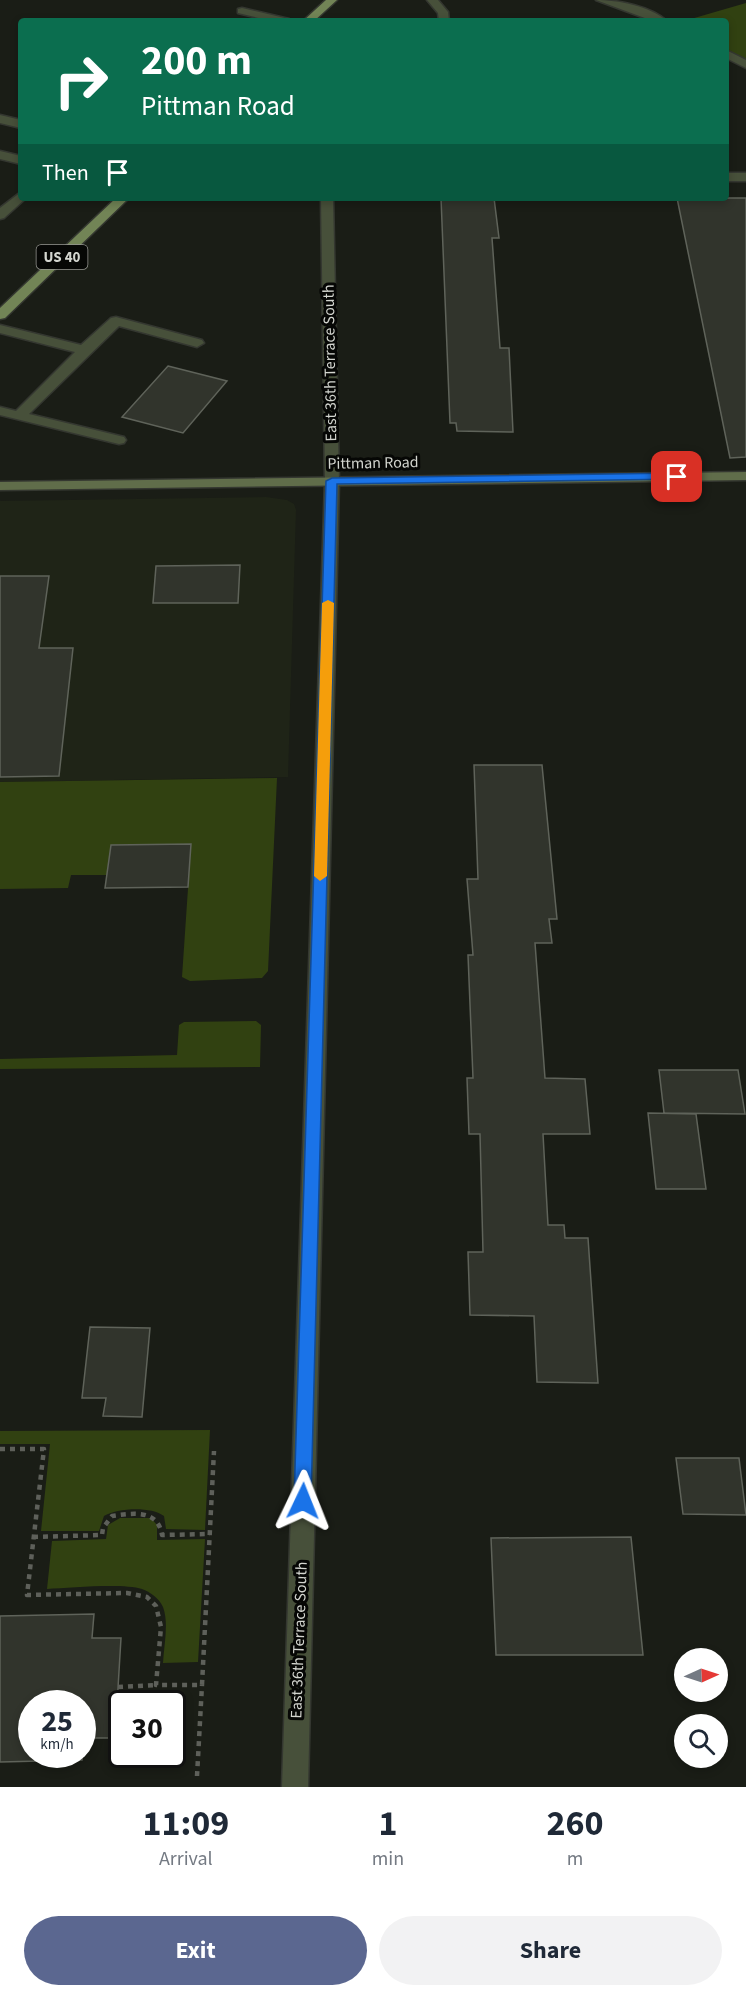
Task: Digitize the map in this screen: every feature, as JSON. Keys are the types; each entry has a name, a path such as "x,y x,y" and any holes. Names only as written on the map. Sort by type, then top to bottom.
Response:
{"main road":[{"path":"311,18 332,0"},
{"name":"US 40","path":"0,315 120,201"}],"street":[{"path":"256,0 242,11 272,18"},
{"path":"432,0 443,12 444,18"},
{"path":"601,0 655,18"},
{"path":"729,55 746,65"},
{"path":"0,119 18,123"},
{"path":"0,155 18,159"},
{"path":"729,177 746,177"},
{"path":"0,215 18,199"},
{"name":"East 36th Terrace South","path":"295,1787 332,481 327,201"},
{"path":"20,416 84,350 116,321 197,343"},
{"path":"0,329 84,350"},
{"path":"0,411 118,440"},
{"name":"Pittman Road","path":"0,486 746,476"}],"path":[{"path":"0,1449 44,1449 27,1595 138,1594 150,1598 160,1613 161,1624 156,1685"},
{"path":"197,1776 214,1451"},
{"path":"33,1537 102,1535 109,1518 119,1515 154,1515 161,1523 162,1534 210,1533"},
{"path":"118,1687 202,1685"}],"shaded area":[{"path":"266,497 287,500 294,504 296,510 288,777 0,782 0,501"}],"green space":[{"path":"746,3 746,65 729,56 729,18 694,18"},
{"path":"277,778 268,971 262,978 190,981 182,977 191,844 111,845 107,875 71,875 68,888 0,889 0,782"},
{"path":"256,1021 261,1025 260,1067 0,1069 0,1059 177,1055 179,1025 184,1022"},
{"path":"210,1430 205,1530 166,1529 164,1516 143,1509 134,1509 117,1511 104,1516 99,1531 41,1531 50,1444 0,1444 0,1431"},
{"path":"120,1518 151,1518 157,1525 157,1540 205,1539 198,1662 163,1663 165,1613 159,1601 145,1590 109,1586 47,1589 52,1541 106,1539 108,1525"}],"building":[{"path":"729,198 746,198 746,457 730,458 678,201 729,201"},
{"path":"441,201 494,201 499,238 492,238 500,348 509,348 513,432 457,431 456,423 450,423"},
{"path":"168,366 227,381 183,433 122,417"},
{"path":"240,565 238,603 153,603 156,566"},
{"path":"0,576 49,576 39,648 73,648 59,776 0,777"},
{"path":"474,765 542,765 557,919 549,919 552,943 535,943 545,1078 585,1079 590,1134 543,1134 548,1225 564,1225 565,1238 588,1238 598,1383 537,1382 534,1316 470,1315 468,1252 483,1252 480,1134 469,1134 467,1078 473,1078 468,955 473,955 467,879 478,879"},
{"path":"191,844 188,887 105,888 111,845"},
{"path":"659,1070 738,1070 745,1114 664,1113"},
{"path":"648,1113 696,1114 706,1189 656,1189"},
{"path":"90,1327 150,1328 142,1417 103,1416 106,1398 82,1398"},
{"path":"676,1458 739,1458 746,1515 683,1514"},
{"path":"631,1537 643,1655 496,1655 491,1538"},
{"path":"94,1614 92,1638 121,1638 118,1690 108,1690 108,1738 96,1738 96,1690 18,1690 18,1762 0,1762 0,1616"}],"slow traffic":[{"path":"320,876 328,603"}],"route":[{"path":"303,1501 332,481 677,477"}]}
